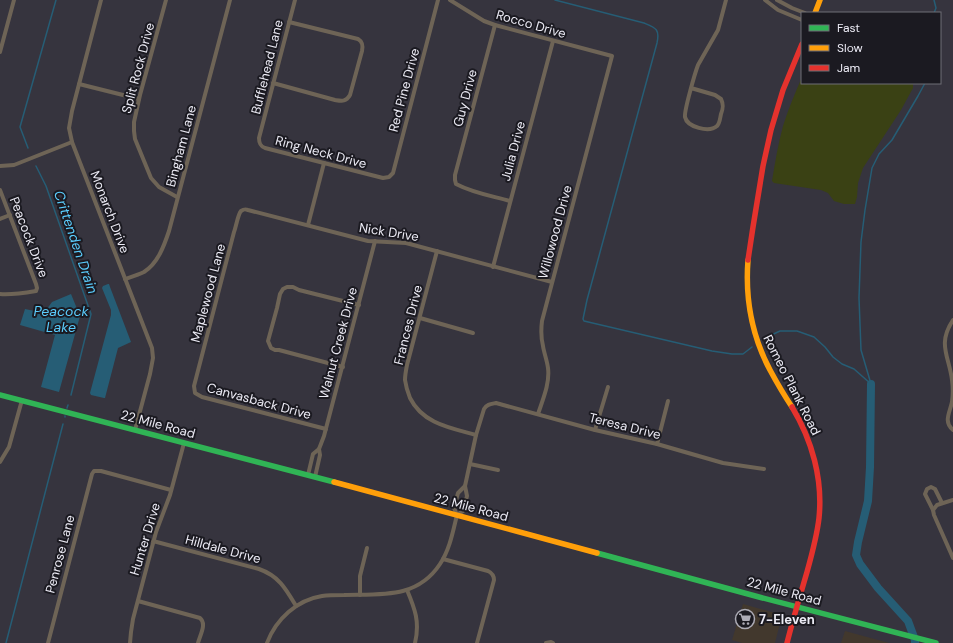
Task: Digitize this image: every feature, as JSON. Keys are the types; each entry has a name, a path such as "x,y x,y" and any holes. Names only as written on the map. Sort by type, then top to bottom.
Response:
{"street":[{"path":"0,52 14,0"},
{"name":"Monarch Drive","path":"101,0 69,128 72,142 152,348 153,358 150,374 135,430"},
{"name":"Split Rock Drive","path":"166,0 139,99 134,122 134,131 135,139 151,178 159,187 178,197"},
{"name":"Bingham Lane","path":"125,279 143,273 155,262 163,248 230,0"},
{"name":"Bufflehead Lane","path":"259,138 295,0"},
{"name":"Red Pine Drive","path":"384,178 389,177 393,173 438,0"},
{"name":"Rocco Drive","path":"450,0 495,25 612,56"},
{"path":"691,88 718,96 721,99 723,107 718,124 712,129 705,129 690,124 686,119 685,114 691,88 698,65 718,30 726,0"},
{"path":"765,0 778,10 801,20"},
{"path":"777,0 803,12"},
{"path":"815,12 820,0"},
{"path":"274,83 335,100 347,100 350,96 362,48 361,42 355,38 289,22"},
{"name":"Guy Drive","path":"495,25 455,175 455,180 456,184 461,187 510,201"},
{"name":"Julia Drive","path":"493,266 553,41"},
{"name":"Romeo Plank Road","path":"787,643 810,561 819,519 818,477 815,460 804,429 792,406 773,376 758,346 748,306 747,274 764,160 770,132 801,47"},
{"name":"Willowood Drive","path":"538,414 546,389 548,372 542,344 542,321 612,56"},
{"path":"79,84 139,99"},
{"name":"Ring Neck Drive","path":"259,138 261,146 265,148 384,178"},
{"path":"0,166 14,165 72,142"},
{"path":"308,225 324,163"},
{"name":"Peacock Drive","path":"0,190 37,288 36,291 10,295 0,294"},
{"name":"Nick Drive","path":"245,209 368,241 406,243 552,282"},
{"name":"Maplewood Lane","path":"194,386 239,215 240,212 245,209"},
{"path":"0,219 10,215"},
{"name":"Walnut Creek Drive","path":"315,477 320,455 319,449 343,367 375,241"},
{"name":"Frances Drive","path":"437,251 407,365 405,380 407,392 419,412 427,418 437,423 476,435"},
{"path":"343,367 271,348 268,341 278,308 280,294 283,289 293,287 299,290 359,305"},
{"path":"420,318 473,333"},
{"path":"953,320 947,330 944,343 953,386 952,401 948,418 948,424 953,430"},
{"name":"Canvasback Drive","path":"194,386 195,393 202,398 326,429"},
{"path":"596,430 608,387"},
{"name":"22 Mile Road","path":"0,395 308,475 936,643"},
{"path":"0,462 9,447 22,400"},
{"path":"657,444 668,401"},
{"name":"Teresa Drive","path":"476,435 484,408 486,405 496,403 596,430 657,444 723,463 764,469"},
{"path":"457,515 463,511 467,496 465,486 476,435"},
{"name":"Hunter Drive","path":"130,643 131,626 153,541 171,490 184,443"},
{"name":"Walnut Creek Drive","path":"308,475 313,454 319,449"},
{"path":"470,464 498,470"},
{"name":"Penrose Lane","path":"48,643 91,476 94,471 101,471 171,490"},
{"path":"267,643 272,631 285,614 309,599 323,596 392,594 407,590 429,577 443,559 451,538 457,515 454,508 458,493 465,486"},
{"path":"942,503 935,489 927,489 925,494 953,558"},
{"path":"933,510 937,505 953,500"},
{"name":"Hilldale Drive","path":"153,541 266,571 281,583 296,606"},
{"path":"360,595 360,576 367,548"},
{"path":"443,559 488,572 493,575 494,580 477,643"},
{"path":"407,590 416,613 417,633 415,643"},
{"path":"138,601 197,617 202,620 203,626 198,643"},
{"path":"546,643 553,643"}],"shaded area":[{"path":"743,604 782,615 775,643 742,643 732,640"},
{"path":"845,631 889,643 841,643"}],"green space":[{"path":"801,80 801,84 913,84 913,88 901,110 863,168 858,183 855,204 844,204 834,201 828,193 821,190 774,183 772,181 783,126"}],"water":[{"path":"108,284 131,342 118,348 104,398 91,395 90,393 111,315 111,310 102,288"},
{"name":"Peacock Lake","path":"71,294 80,316 59,392 41,387 55,335 20,325 25,309 44,313 52,302"}],"waterway":[{"name":"Crittenden Drain","path":"28,148 20,127 56,0"},
{"path":"555,0 644,23 654,28 658,35 587,300 583,319 584,321 712,351 743,354 752,347"},
{"path":"934,0 936,8 934,12"},
{"path":"871,384 861,350 859,298 861,242 872,168 879,154 892,140 924,84"},
{"name":"Crittenden Drain","path":"36,166 46,186 91,314 71,395"},
{"path":"763,339 780,331 797,331 814,337 833,357 842,364 854,369 871,384"},
{"path":"871,384 868,501 856,555 860,564 878,588 908,621 915,643"},
{"name":"Crittenden Drain","path":"6,643 63,424"}],"traffic: fast":[{"path":"0,395 334,482"},
{"path":"597,553 936,643"}],"traffic: slow":[{"path":"815,12 820,0"},
{"path":"748,260 747,275 749,303 754,331 770,370 792,407"},
{"path":"334,482 597,553"}],"traffic: jam":[{"path":"748,260 763,166 771,130 783,90 801,46"},
{"path":"787,643 814,545 820,503 817,474 810,446 792,407"}],"place":[{"name":"7-Eleven","path":"745,619"}]}
